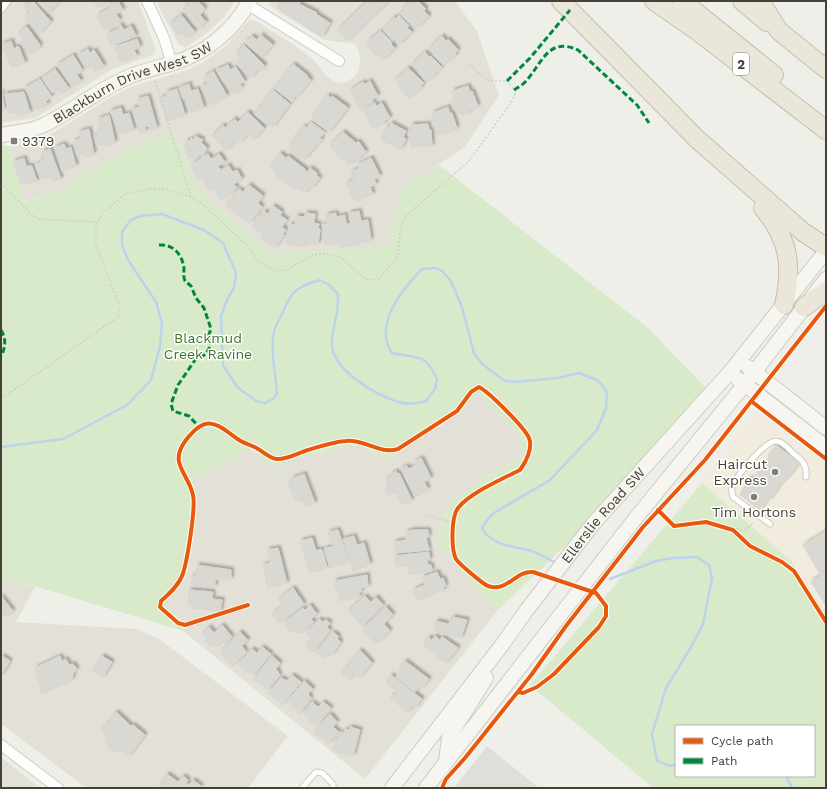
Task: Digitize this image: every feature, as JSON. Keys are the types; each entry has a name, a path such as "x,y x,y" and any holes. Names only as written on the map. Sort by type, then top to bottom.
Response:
{"highway":[{"path":"561,1 675,118 716,157 803,232 826,246"},
{"name":"2","path":"654,1 696,30 826,130"},
{"path":"682,1 826,117"},
{"path":"742,1 826,69"},
{"path":"760,1 779,31"},
{"path":"716,157 772,220 781,234 787,256 789,285 784,305"},
{"path":"804,307 826,291"}],"main road":[{"name":"Blackburn Drive West SW","path":"1,135 24,132 44,125 115,83 151,69 172,64 196,54 212,44 230,27 248,2"},
{"name":"Ellerslie Road SW","path":"392,788 502,645 592,524 730,372 826,251"},
{"name":"Ellerslie Road SW","path":"426,788 635,519 754,373 826,279"},
{"path":"740,360 754,373 826,428"},
{"path":"730,372 826,447"},
{"path":"726,408 743,399 753,398 768,402"},
{"path":"446,763 449,737 480,689 502,645"}],"street":[{"path":"1,7 4,1"},
{"path":"147,1 164,38 172,64"},
{"path":"248,2 339,62"},
{"path":"1,745 58,788"}],"lane":[{"path":"770,524 733,497 732,492 734,483 767,445 776,441 782,443 803,461 806,470 806,477"},
{"path":"302,788 316,772 322,773 333,784 333,788"}],"path":[{"path":"1,399 105,328 118,317 120,307 96,245 95,233 98,222 107,209 125,194 157,189 191,197 217,216 248,246 257,261 275,272 287,270 314,254 326,254 341,257 365,279 378,280 398,256 400,233 405,217 469,161 512,101 516,92 508,81 489,81 467,63"},
{"path":"151,69 191,197"},
{"path":"1,183 32,216 39,219 98,222"},
{"path":"427,516 454,519 453,528"},
{"path":"731,529 734,528 740,530 749,528 759,517"},
{"path":"731,529 739,536"}],"shaded area":[{"path":"1,1 138,1 156,50 153,55 111,70 35,118 1,123"},
{"path":"156,1 235,1 224,17 207,33 186,47 179,45"},
{"path":"269,1 455,1 477,31 499,95 465,147 400,190 389,248 272,253 199,192 174,131 129,148 66,187 23,202 9,146 48,136 111,97 133,86 188,70 204,62 227,45 249,20 254,20 294,45 313,59 325,74 333,81 344,83 354,77 359,70 360,57 356,44 324,40 270,6"},
{"path":"476,391 522,438 521,457 457,495 440,547 497,611 365,779 183,631 184,622 166,607 166,601 188,575 192,479 247,451 289,460 355,445 385,461 465,408"},
{"path":"755,412 826,464 826,614 791,561 702,483"},
{"path":"1,576 35,587 16,622 137,629 159,639 288,736 248,788 86,788 1,724"},
{"path":"487,746 539,788 454,788"},
{"path":"1,757 40,788 1,788"}],"green space":[{"name":"Blackmud Creek Ravine","path":"174,131 199,192 272,253 389,248 400,190 439,165 648,328 706,388 584,528 497,611 440,547 439,522 457,495 521,457 522,438 476,391 465,408 385,461 354,445 289,460 282,467 263,462 257,452 247,451 192,479 197,491 188,575 166,601 167,607 184,622 183,631 1,576 1,146 9,146 24,202 66,187 129,148"},
{"path":"702,483 791,561 826,614 826,788 653,788 530,685"}],"building":[{"path":"30,1 33,1 51,22 39,34 25,18 26,14 30,13 24,6"},
{"path":"36,1 60,1 49,13"},
{"path":"93,1 107,1 99,8"},
{"path":"115,1 118,1 123,10 116,14 120,20 105,30 97,16 109,8 108,6"},
{"path":"192,1 198,1 205,9 200,15 206,22 199,29 192,22 194,19 183,9"},
{"path":"281,1 298,1 300,2 299,4 317,13 316,14 330,23 322,37 277,8"},
{"path":"367,1 389,1 347,41 338,30"},
{"path":"410,1 418,1 426,9 424,11 429,16 417,28 412,23 411,25 400,14 404,10 402,9"},
{"path":"181,15 195,32 187,38 183,33 178,35 170,24"},
{"path":"399,15 409,26 407,28 412,32 400,44 395,39 393,41 383,30 394,17 395,19"},
{"path":"121,25 124,30 131,26 136,36 111,46 107,34 119,28 118,26"},
{"path":"26,26 40,45 39,48 30,54 20,43 23,40 18,34"},
{"path":"381,31 392,42 391,44 395,48 383,60 378,55 377,57 366,46 370,43 368,41"},
{"path":"261,35 273,45 262,57 245,43 252,36 257,40"},
{"path":"442,36 446,41 448,39 458,50 455,54 456,55 443,65 432,54 434,52 429,48"},
{"path":"137,39 140,47 134,50 137,56 121,62 114,47"},
{"path":"11,41 14,49 19,47 25,63 11,67 2,44"},
{"path":"244,45 265,66 260,71 258,69 251,78 237,65 240,61 238,59 240,57 236,53"},
{"path":"88,49 90,53 94,50 104,66 95,71 92,65 86,69 78,55"},
{"path":"425,52 442,67 431,79 429,78 426,82 412,64"},
{"path":"73,55 82,69 80,73 76,73 81,81 72,87 57,65"},
{"path":"293,64 311,80 297,97 295,96 292,102 274,88"},
{"path":"228,65 230,70 236,67 245,82 240,84 242,87 233,94 226,82 224,83 216,70"},
{"path":"408,68 424,83 421,86 422,87 409,98 398,86 400,85 395,80"},
{"path":"55,69 69,88 61,94 58,89 52,93 42,78"},
{"path":"213,71 227,96 211,105 201,88 203,85 208,85 204,77"},
{"path":"40,79 52,97 46,102 48,104 37,110 25,88"},
{"path":"370,81 378,96 372,99 373,102 360,109 350,90 363,82 365,84"},
{"path":"189,84 191,91 198,89 204,108 191,112 186,98 183,99 179,88"},
{"path":"468,86 470,92 472,91 478,106 469,111 469,113 462,115 461,112 457,114 452,99 454,98 452,91"},
{"path":"177,89 185,115 167,121 160,99 167,95 166,92"},
{"path":"273,90 290,104 273,127 270,125 269,126 254,114"},
{"path":"1,91 5,110 1,110"},
{"path":"24,92 30,113 16,115 15,112 8,113 5,94"},
{"path":"328,95 331,98 332,96 348,108 329,132 311,119"},
{"path":"148,96 157,128 151,130 150,125 145,127 146,131 140,133 132,109 140,107 137,99"},
{"path":"375,103 376,106 382,103 390,118 384,121 385,123 373,129 363,109"},
{"path":"448,107 450,114 452,113 457,128 453,131 437,135 432,120 434,119 432,113"},
{"path":"121,108 123,115 129,113 134,130 120,134 110,111"},
{"path":"248,112 264,128 254,140 247,134 241,142 238,143 235,140 226,150 212,136 223,125 225,128 234,119 238,122"},
{"path":"109,115 115,142 106,147 104,144 97,146 94,136 98,135 97,130 100,129 98,119"},
{"path":"311,122 325,132 320,138 322,139 304,160 290,149 289,146 293,142 296,143 293,140 304,126 308,129 307,127"},
{"path":"391,123 406,131 403,137 406,139 401,149 381,140 387,126 389,127"},
{"path":"428,124 429,130 431,130 432,146 411,147 409,132 412,132 411,125"},
{"path":"89,129 94,154 87,157 83,154 77,156 73,142 81,138 79,132"},
{"path":"343,132 356,143 358,141 366,152 357,161 355,160 349,165 344,158 342,160 335,153 336,149 333,150 330,147 330,145"},
{"path":"195,136 203,140 201,142 207,148 203,156 200,154 195,159 187,156 187,149 184,148 187,140 190,141 191,138 194,140"},
{"path":"64,144 66,149 71,147 76,166 62,171 55,147"},
{"path":"50,149 61,179 53,181 51,177 44,179 43,176 40,177 35,165 41,162 40,159 44,158 42,152"},
{"path":"280,153 286,158 288,156 306,170 307,173 310,168 317,173 316,175 320,178 312,188 310,187 305,193 298,187 296,189 292,188 291,182 289,185 275,175 278,171 276,172 270,167"},
{"path":"208,154 211,159 219,154 225,162 218,166 221,170 228,165 233,172 237,170 242,179 234,184 237,188 233,192 221,200 212,189 209,191 204,184 203,176 198,179 191,165"},
{"path":"24,158 26,166 32,166 37,181 21,184 13,162"},
{"path":"371,158 380,176 374,180 376,184 370,187 373,194 355,202 346,184 354,179 351,172 359,168 357,165"},
{"path":"249,185 263,196 258,203 262,207 249,223 232,212 233,211 226,205 239,189 243,192"},
{"path":"273,206 282,212 280,215 287,220 282,227 286,230 283,234 284,235 276,247 261,239 263,236 252,226 264,211 268,214"},
{"path":"359,211 361,221 368,220 371,240 355,245 354,241 354,243 348,246 340,247 339,243 325,245 322,225 327,224 326,215 336,213 336,217 345,215 346,224 351,223 349,213"},
{"path":"305,213 315,214 314,223 319,224 318,229 320,229 318,244 303,244 303,247 286,243 290,224 295,225 296,216 305,217"},
{"path":"776,445 799,463 791,474 768,456"},
{"name":"Haircut Express","path":"770,457 791,474 780,485 760,470"},
{"path":"421,458 431,478 424,482 428,489 415,497 401,469 407,466 409,469 416,465 414,462"},
{"path":"760,470 780,485 770,500 747,482 749,478 752,480"},
{"path":"396,471 398,474 399,473 412,500 405,505 400,501 396,493 388,495 385,489 389,486 386,480"},
{"path":"304,474 315,503 305,507 303,500 295,500 288,483 292,481 291,479"},
{"name":"Tim Hortons","path":"747,482 768,499 760,510 740,495"},
{"path":"338,530 349,562 341,565 340,563 330,568 324,549 333,546 328,533"},
{"path":"412,530 428,530 429,537 426,537 429,550 395,553 394,542 406,540 406,532"},
{"path":"826,531 826,606 811,581 821,576 803,545"},
{"path":"354,536 357,545 364,543 370,564 353,571 343,539"},
{"path":"312,538 316,551 321,549 323,552 327,568 310,573 300,541"},
{"path":"278,548 287,583 268,588 263,565 270,563 267,550"},
{"path":"429,552 430,560 427,560 428,565 431,565 432,571 409,575 408,566 396,566 395,556"},
{"path":"197,565 231,570 231,578 230,580 215,579 215,587 191,584 192,576 196,576"},
{"path":"437,572 440,579 443,578 446,586 443,587 444,590 417,600 413,590 427,584 424,583 422,577"},
{"path":"367,575 368,587 361,588 362,592 359,592 360,597 340,601 334,581"},
{"path":"293,588 304,604 278,623 272,615 283,605 278,600"},
{"path":"189,590 213,592 212,599 222,600 220,612 192,608 192,604 188,604"},
{"path":"1,596 13,611 5,617 1,612"},
{"path":"365,596 371,602 376,597 383,605 362,626 348,611"},
{"path":"310,605 317,614 311,619 314,622 299,634 293,630 291,632 284,623 303,608 305,610"},
{"path":"386,607 393,615 384,624 390,631 376,644 362,630"},
{"path":"453,617 467,620 461,638 434,631 436,621 449,624 450,619 452,620"},
{"path":"319,619 323,622 326,620 330,623 327,627 330,630 313,652 306,645 311,640 306,633"},
{"path":"222,625 232,637 224,644 222,641 214,648 212,645 210,647 204,641 207,639 202,634 209,627 214,633"},
{"path":"240,632 248,640 242,646 246,652 233,666 220,653"},
{"path":"333,632 339,637 337,639 341,642 331,656 328,653 324,658 317,652"},
{"path":"435,636 440,640 442,637 458,648 446,663 423,645 429,637 432,640"},
{"path":"262,647 271,654 253,675 239,666 252,649 257,653"},
{"path":"360,650 372,663 359,678 354,674 349,680 341,674"},
{"path":"2,656 10,661 1,676 1,658"},
{"path":"60,656 62,661 66,659 69,665 73,664 77,669 73,674 72,680 42,694 35,668"},
{"path":"102,656 112,662 103,677 92,671"},
{"path":"272,656 280,663 276,669 280,675 268,690 253,679"},
{"path":"405,661 429,679 421,689 419,687 415,692 396,677"},
{"path":"292,675 301,682 282,705 268,693 281,678 287,681"},
{"path":"391,675 422,699 415,708 412,706 408,712 390,698 397,692 386,683"},
{"path":"304,681 313,689 308,694 311,698 300,714 290,704 291,702 289,700"},
{"path":"312,702 318,707 323,702 331,708 318,724 316,723 314,725 307,720 310,718 304,713"},
{"path":"116,712 131,726 133,725 145,735 129,756 119,748 115,753 108,747 109,746 105,743 109,737 101,731"},
{"path":"330,714 337,722 333,727 339,732 328,744 314,732"},
{"path":"350,727 360,730 353,756 341,754 333,750 336,740 337,741 341,732 344,733 345,729 349,730"},
{"path":"167,774 178,782 183,776 188,780 186,785 190,784 193,780 201,786 200,788 163,788 159,785"}],"waterway":[{"path":"1,447 63,439 127,405 151,380 160,346 162,323 156,302 128,260 122,245 122,232 131,220 140,216 162,214 204,230 223,243 236,273 234,288 227,300 221,316 223,365 237,387 256,401 265,403 273,399 277,394 273,347 276,324 292,294 301,287 320,280 329,285 338,294 332,346 335,356 341,365 358,381 389,399 405,403 426,401 435,389 437,379 432,370 428,364 420,358 392,353 387,342 386,331 392,308 406,287 422,269 436,268 442,271 451,281 462,307 474,353 482,364 505,381 516,382 558,378 579,373 597,380 607,393 606,408 597,430 550,480 494,513 482,528 486,534 502,544 531,551 554,562"},
{"path":"610,579 656,561 673,558 697,557 709,565 712,578 703,624 666,688 652,734 657,761 671,766 675,764"},
{"path":"786,777 792,788"}],"marked path":[{"path":"507,81 530,58 570,10"},
{"path":"514,90 526,81 548,53 553,49 568,47 578,50 637,105 649,123"},
{"path":"159,245 169,246 179,254 183,263 185,281 191,286 196,298 204,308 211,329 208,337 211,345 206,354 195,360 178,385 171,404 173,411 189,416 200,428"},
{"path":"1,330 5,343 1,356"}],"cycle path":[{"path":"442,788 446,779 465,758 532,674 566,626 643,527 705,460 826,306"},
{"path":"248,605 185,625 178,623 160,607 161,601 173,590 180,580 186,560 194,501 191,487 179,462 179,455 181,448 194,431 207,424 219,426 241,441 276,459 287,458 325,445 346,441 360,442 385,450 398,449 457,411 471,392 479,387 498,402 514,418 529,438 530,446 527,459 520,470 478,492 463,502 458,508 454,518 452,533 453,548 456,559 471,574 488,586 501,586 521,574 533,572 596,593 606,606 606,616 599,627 554,674 537,687 523,693 518,692"},
{"path":"751,401 826,459"},
{"path":"658,510 674,526 706,522 733,530 750,546 782,562 794,571 826,622"}],"place":[{"name":"9379","path":"14,141"},
{"name":"Haircut Express","path":"775,472"},
{"name":"Tim Hortons","path":"754,497"}]}
